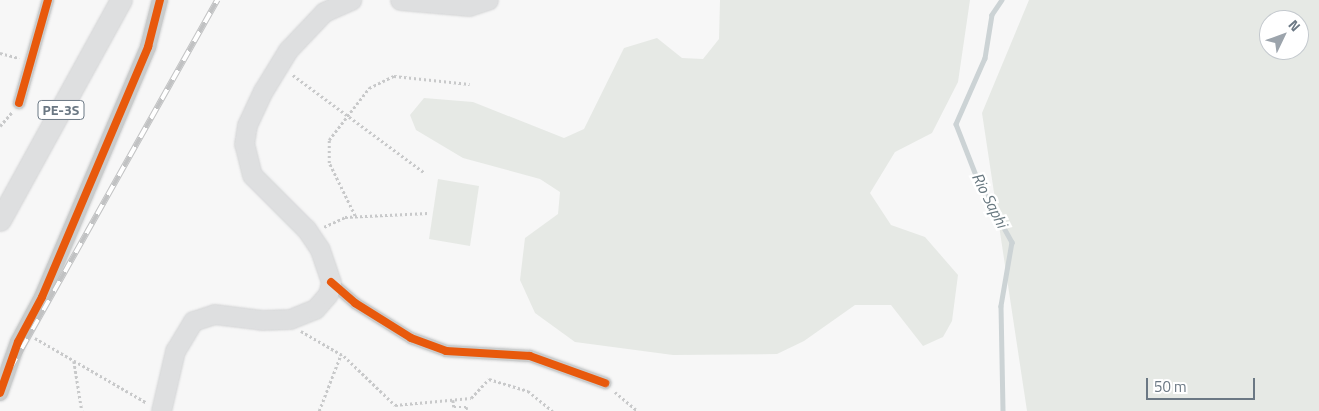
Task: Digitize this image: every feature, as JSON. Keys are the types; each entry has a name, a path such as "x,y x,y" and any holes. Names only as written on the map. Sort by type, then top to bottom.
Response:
{"highway":[{"name":"PE-3S","path":"0,220 121,0"}],"main road":[{"path":"161,411 175,351 193,321 214,314 262,320 280,319 315,309 328,294 331,282 326,262 309,234 264,190 252,175 246,160 244,144 247,126 288,50 324,12 351,0"},
{"path":"400,0 469,6 488,0"}],"street":[{"path":"19,103 48,0"},
{"path":"0,393 18,342 42,297 148,47 160,0"},
{"path":"331,282 355,303 411,338 446,351 530,356 605,383"}],"path":[{"path":"279,65 425,173"},
{"path":"356,216 329,164 329,140 347,114 369,88 394,76 470,84"},
{"path":"0,126 19,103"},
{"path":"309,234 345,217 428,213"},
{"path":"280,319 341,354 395,405 471,398 489,379 528,390 553,411"},
{"path":"33,337 161,411"},
{"path":"319,411 341,354"},
{"path":"74,360 82,411"},
{"path":"605,383 638,411"},
{"path":"453,400 454,406 467,407 466,411"}],"shaded area":[{"path":"720,0 970,0 958,82 932,133 895,152 870,193 891,225 925,237 958,275 952,321 943,337 923,346 891,305 855,305 804,341 777,354 673,355 575,342 535,313 520,280 525,238 558,214 560,192 540,179 463,158 416,130 410,115 424,98 473,102 564,138 584,129 624,48 657,38 682,58 703,59 719,39"},
{"path":"1029,0 1319,0 1319,411 1027,411 982,113"},
{"path":"438,179 479,186 470,246 429,239"}],"waterway":[{"name":"Rio Saphi","path":"1002,0 992,15 985,58 956,124 979,183 1012,242 1001,306 1003,411"}],"railway":[{"path":"0,387 217,0"}],"cycle path":[{"path":"19,103 48,0"},
{"path":"0,393 18,342 42,297 148,47 160,0"},
{"path":"331,282 355,303 411,338 446,351 530,356 605,383"}]}
